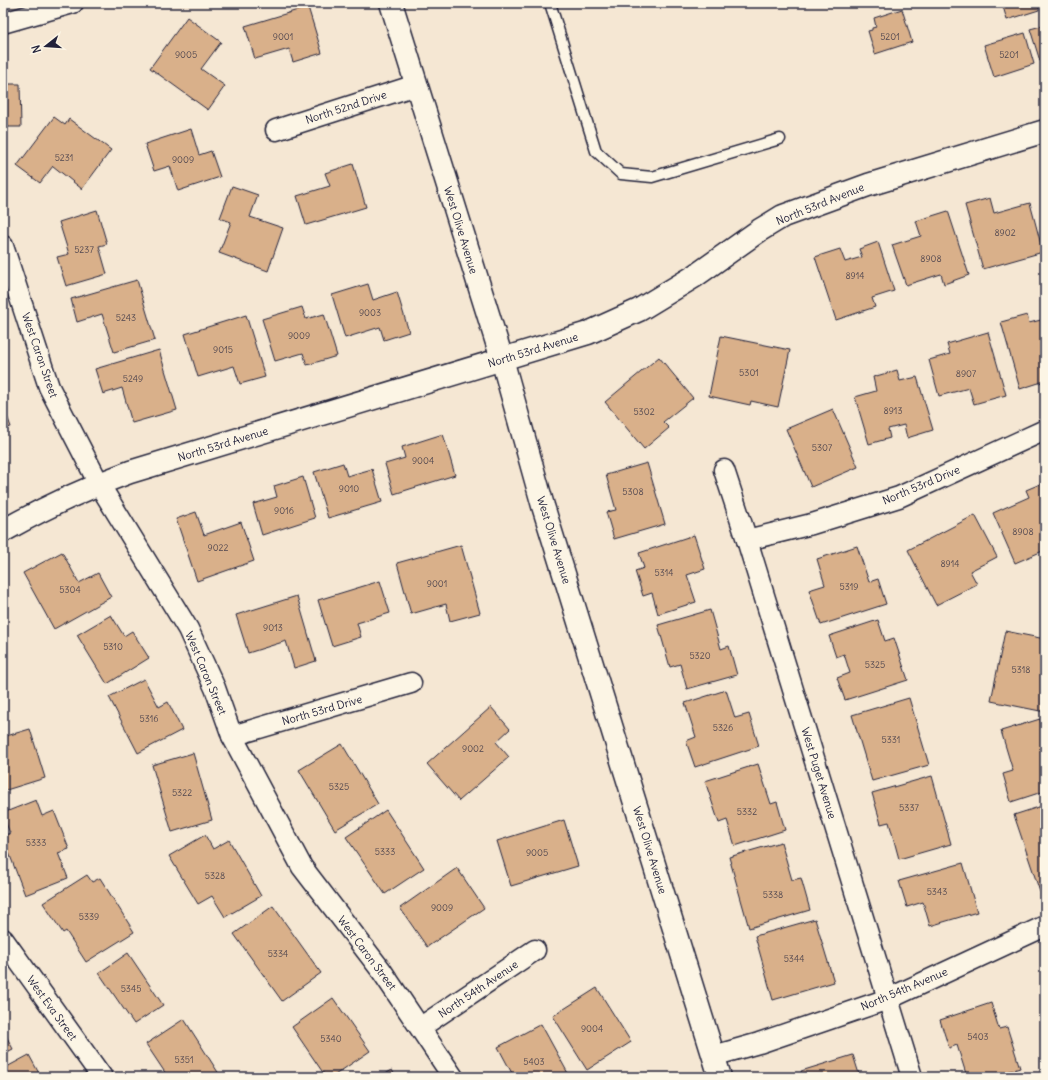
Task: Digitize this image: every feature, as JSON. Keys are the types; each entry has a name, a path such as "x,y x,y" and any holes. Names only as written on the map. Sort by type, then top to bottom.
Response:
{"main road":[{"name":"West Olive Avenue","path":"391,3 502,359 543,506 720,1077"},
{"name":"North 53rd Avenue","path":"3,531 62,500 130,472 588,333 639,310 694,276 760,230 783,216 868,185 1045,132"}],"street":[{"path":"3,23 73,3"},
{"name":"North 52nd Drive","path":"276,130 416,85"},
{"name":"West Caron Street","path":"3,246 49,387 99,484 188,630 216,688 232,736 302,867 381,970 421,1027 453,1077"},
{"name":"North 53rd Drive","path":"747,540 812,524 899,497 1045,430"},
{"name":"West Puget Avenue","path":"724,470 747,540 912,1077"},
{"name":"North 53rd Drive","path":"232,736 411,684"},
{"name":"North 54th Avenue","path":"714,1056 759,1043 888,999 1045,926"},
{"name":"West Eva Street","path":"3,939 102,1077"},
{"name":"North 54th Avenue","path":"421,1027 534,950"}],"lane":[{"path":"550,3 596,151 621,174 652,177 780,139"}],"building":[{"path":"1002,3 1037,3 1039,10 1007,20"},
{"path":"308,7 322,53 293,62 289,49 255,59 245,26"},
{"path":"902,9 912,42 875,54 868,31 876,27 874,18"},
{"path":"187,17 221,42 201,69 225,86 208,110 150,68"},
{"path":"1045,25 1045,60 1040,61 1030,29"},
{"path":"1025,33 1034,64 994,77 984,45"},
{"path":"3,84 20,84 21,127 3,127"},
{"path":"54,117 65,125 69,119 111,150 82,189 53,166 40,183 17,166"},
{"path":"191,129 199,155 211,151 220,177 178,191 170,166 154,171 145,144"},
{"path":"353,164 366,207 306,225 297,196 330,186 325,173"},
{"path":"232,186 258,195 250,217 283,228 268,271 219,253 231,222 220,218"},
{"path":"990,198 994,213 1030,203 1043,252 983,269 965,205"},
{"path":"97,210 107,244 99,246 107,274 66,286 57,257 69,254 59,222"},
{"path":"948,211 969,275 944,284 941,274 906,285 892,245 921,236 916,221"},
{"path":"878,242 894,291 872,298 875,307 836,320 815,257 840,249 845,262 862,257 859,249"},
{"path":"137,280 155,340 114,352 102,314 77,322 71,299"},
{"path":"368,284 373,300 397,292 409,332 384,340 380,327 345,338 332,295"},
{"path":"302,307 306,319 324,314 337,356 307,365 303,353 275,361 262,319"},
{"path":"246,315 265,377 240,384 234,366 198,377 185,334"},
{"path":"1027,315 1029,323 1045,319 1045,381 1020,389 1001,322"},
{"path":"988,332 1006,395 974,404 969,388 939,396 929,360 950,354 947,344"},
{"path":"721,336 790,350 778,407 751,401 750,405 709,396"},
{"path":"159,350 177,410 132,423 122,388 103,394 95,369"},
{"path":"659,357 693,398 663,422 669,428 644,449 605,402"},
{"path":"897,370 900,381 917,377 933,430 907,438 904,425 888,429 890,438 869,444 855,397 876,391 873,377"},
{"path":"3,405 11,427 3,429"},
{"path":"833,409 858,467 811,487 786,429"},
{"path":"443,434 455,475 394,494 385,464 405,458 402,447"},
{"path":"343,463 347,476 372,469 382,502 328,518 314,472"},
{"path":"647,463 665,524 614,539 606,512 616,510 606,475"},
{"path":"303,477 315,518 262,535 253,504 277,497 274,486"},
{"path":"1045,482 1045,550 1015,563 993,513 1029,497 1026,490"},
{"path":"196,512 204,535 241,522 254,561 197,581 176,519"},
{"path":"975,515 997,557 970,571 977,584 936,605 908,550"},
{"path":"694,535 705,569 687,575 696,602 658,614 652,593 643,596 635,571 644,568 639,553"},
{"path":"461,545 480,613 450,621 446,604 411,614 397,563"},
{"path":"857,546 869,582 878,579 886,604 821,625 809,590 825,585 817,559"},
{"path":"62,552 79,583 98,573 111,597 54,629 23,573"},
{"path":"380,581 390,613 357,623 361,637 332,646 318,600"},
{"path":"297,596 316,661 294,668 286,641 248,653 236,615"},
{"path":"710,610 721,649 729,646 737,675 687,689 680,664 670,667 658,625"},
{"path":"111,615 124,636 132,631 149,658 107,684 77,635"},
{"path":"878,620 885,641 894,638 908,680 845,700 837,678 850,673 844,654 836,657 829,636"},
{"path":"1005,631 1045,639 1045,712 991,701"},
{"path":"144,679 159,707 168,702 182,730 138,753 109,697"},
{"path":"726,690 735,718 749,714 759,746 695,767 686,741 696,737 685,703"},
{"path":"909,698 929,765 872,781 852,715"},
{"path":"491,707 510,729 496,742 509,757 459,801 427,764"},
{"path":"1040,719 1045,735 1045,791 1011,802 1003,774 1013,771 1001,731"},
{"path":"30,729 45,778 3,791 3,737"},
{"path":"342,744 378,804 335,830 299,770"},
{"path":"193,753 212,820 172,832 152,765"},
{"path":"758,764 771,804 777,802 785,830 735,846 727,820 719,823 705,781"},
{"path":"932,776 951,844 899,859 889,822 881,824 872,793"},
{"path":"36,800 42,816 54,811 69,849 58,853 68,878 25,895 3,837 10,833 3,813"},
{"path":"1045,805 1045,890 1040,892 1014,815"},
{"path":"386,810 424,868 385,894 346,837"},
{"path":"564,820 578,866 511,886 497,841"},
{"path":"205,835 213,849 229,840 261,896 225,917 212,896 198,904 169,856"},
{"path":"781,842 792,880 801,878 810,910 749,928 729,857"},
{"path":"963,863 977,912 930,926 923,902 907,907 899,881"},
{"path":"457,868 484,908 427,947 400,908"},
{"path":"87,875 92,882 100,878 134,932 86,962 66,931 63,933 43,903"},
{"path":"273,906 321,973 282,1001 234,934"},
{"path":"815,919 834,982 773,1000 755,936"},
{"path":"128,953 163,1005 134,1024 99,973"},
{"path":"597,988 631,1042 587,1070 553,1016"},
{"path":"333,998 370,1051 332,1077 326,1077 292,1027"},
{"path":"991,1003 999,1029 1007,1027 1020,1068 991,1077 967,1077 957,1045 949,1048 940,1020"},
{"path":"184,1019 221,1077 168,1077 146,1044"},
{"path":"541,1024 570,1077 514,1077 498,1047"},
{"path":"3,1030 13,1049 3,1054"},
{"path":"29,1055 41,1077 3,1077 3,1069"},
{"path":"853,1055 860,1077 803,1077 801,1071"},
{"path":"392,1070 396,1077 380,1077"}]}
